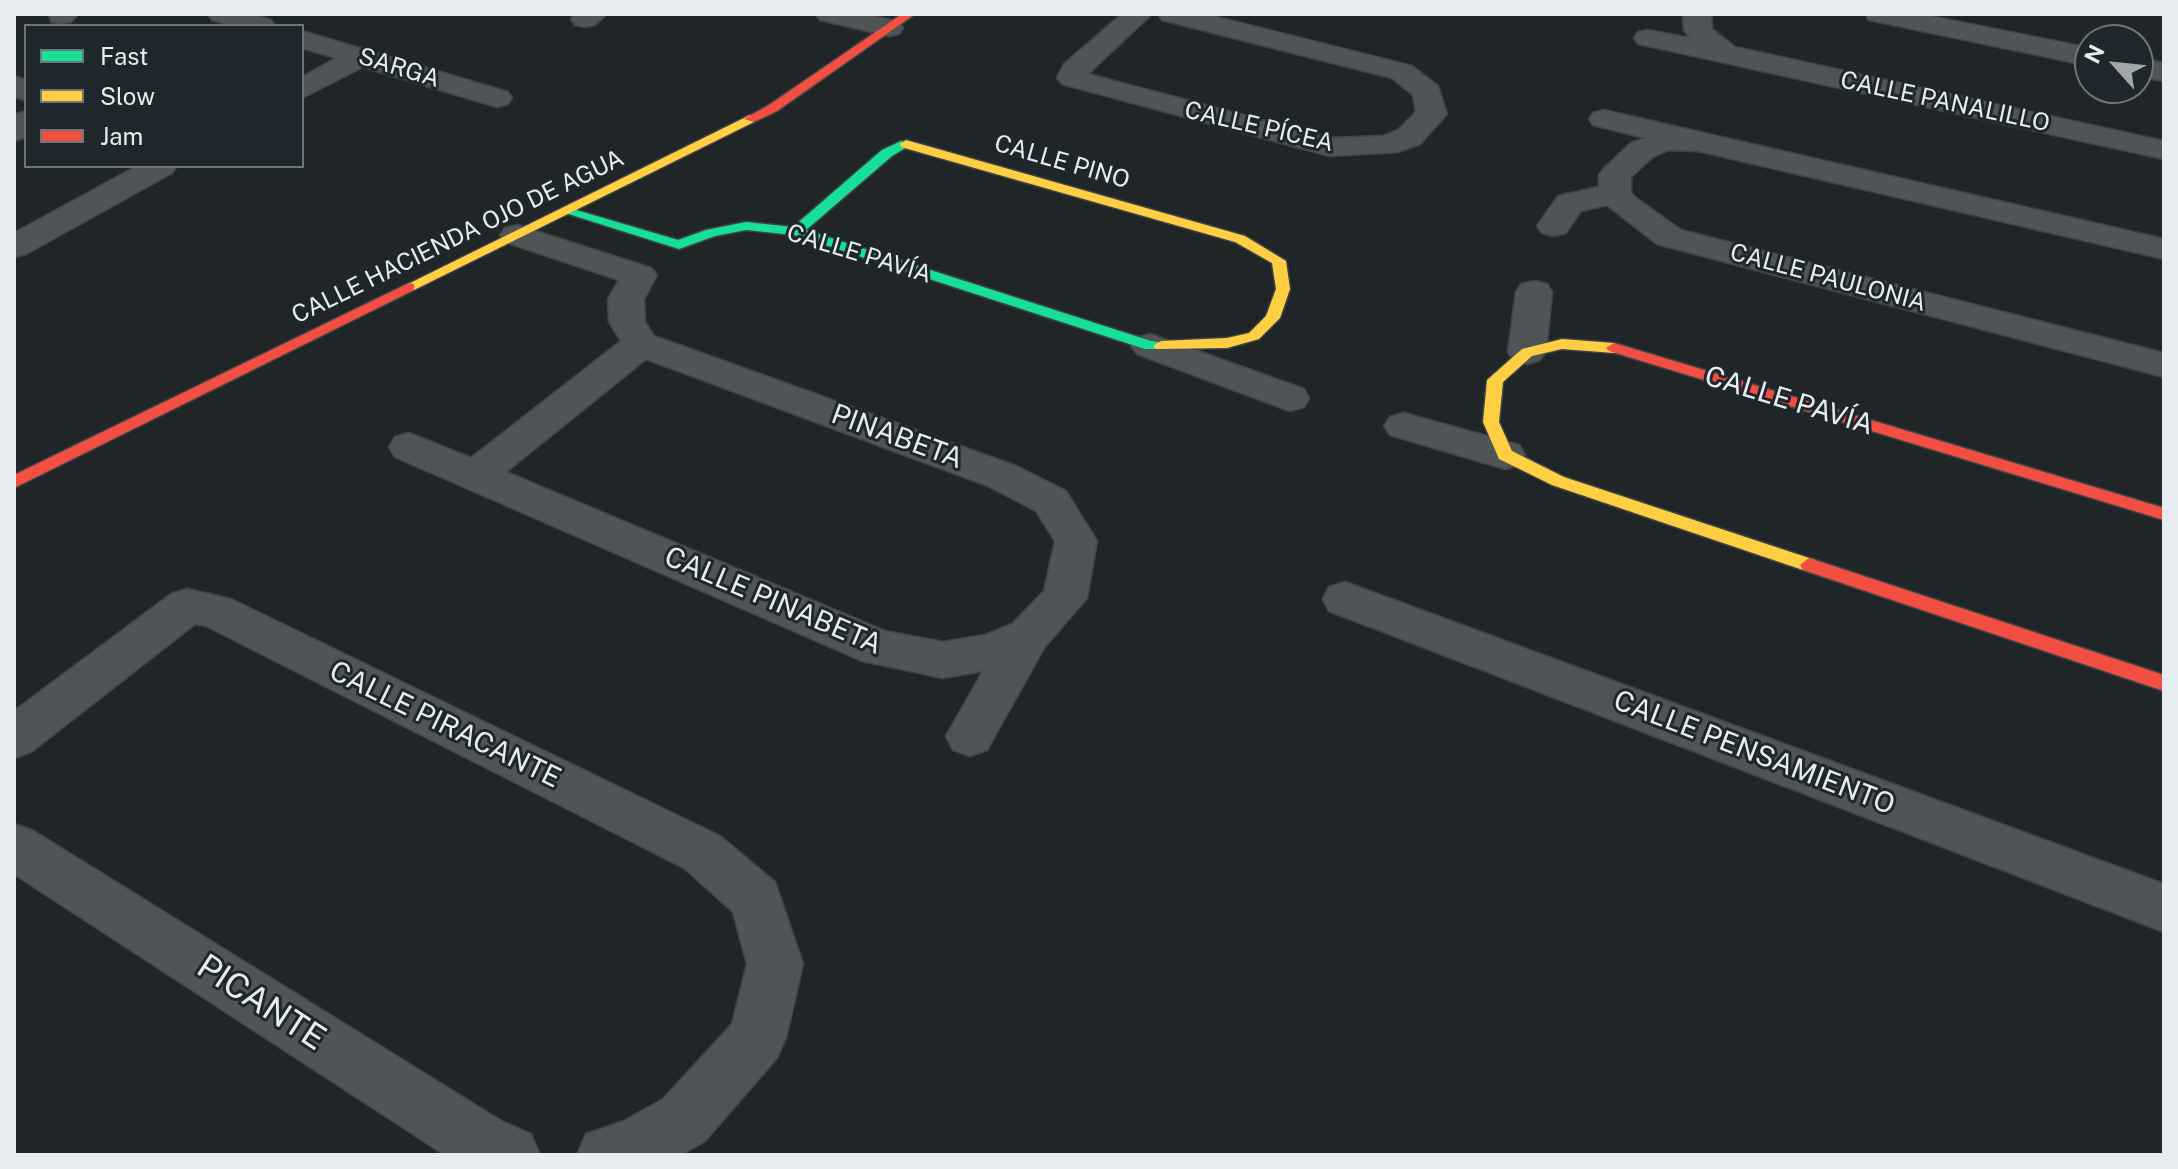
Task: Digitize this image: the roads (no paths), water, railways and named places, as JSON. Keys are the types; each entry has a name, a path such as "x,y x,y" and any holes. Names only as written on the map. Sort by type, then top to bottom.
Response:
{"street":[{"path":"222,14 254,24"},
{"path":"830,14 899,21"},
{"name":"CALLE PÍCEA","path":"1138,14 1074,70 1072,78 1308,142 1355,149 1387,145 1409,137 1432,114 1427,92 1402,72 1172,14"},
{"path":"1697,14 1698,30 1726,54"},
{"path":"1879,14 2074,54"},
{"name":"CALLE HACIENDA OJO DE AGUA","path":"14,482 773,108 899,21"},
{"name":"CALLE PANALILLO","path":"1648,38 2164,150"},
{"name":"SARGA","path":"304,40 497,98"},
{"path":"304,88 360,57"},
{"path":"1604,119 2164,249"},
{"path":"1554,226 1570,203 1615,194 1615,175 1620,167 1642,150 1665,141 1698,142"},
{"name":"CALLE PINO","path":"796,231 887,153 903,144 919,145 1240,239 1279,261 1283,289 1273,318"},
{"path":"1381,180 1387,145"},
{"path":"14,247 157,168"},
{"name":"CALLE PAULONIA","path":"1615,194 1647,224 1669,237 2164,365"},
{"name":"CALLE PAVÍA","path":"566,211 679,245 711,233 746,226 796,231 1150,346 1290,398"},
{"path":"477,474 641,344 627,322 626,299 639,275 517,235"},
{"path":"1527,352 1534,292"},
{"name":"CALLE PAVÍA","path":"1150,346 1227,343 1254,336 1273,318"},
{"name":"PINABETA","path":"641,344 1002,476 1051,501 1076,541 1065,598"},
{"name":"CALLE PAVÍA","path":"1505,455 1491,422 1495,380 1527,352 1562,344 1602,344 2164,514"},
{"path":"1404,426 1505,455 1558,481 2164,683"},
{"name":"CALLE PINABETA","path":"409,447 878,648 943,660 992,652 1028,636 1065,598"},
{"name":"CALLE PENSAMIENTO","path":"1345,599 2164,908"},
{"name":"CALLE PIRACANTE","path":"14,738 187,606 215,611 702,852 756,899 775,964 757,1038 684,1120 633,1149 607,1155"},
{"path":"970,736 1028,636"},
{"name":"PICANTE","path":"14,846 487,1147 510,1155"}]}
